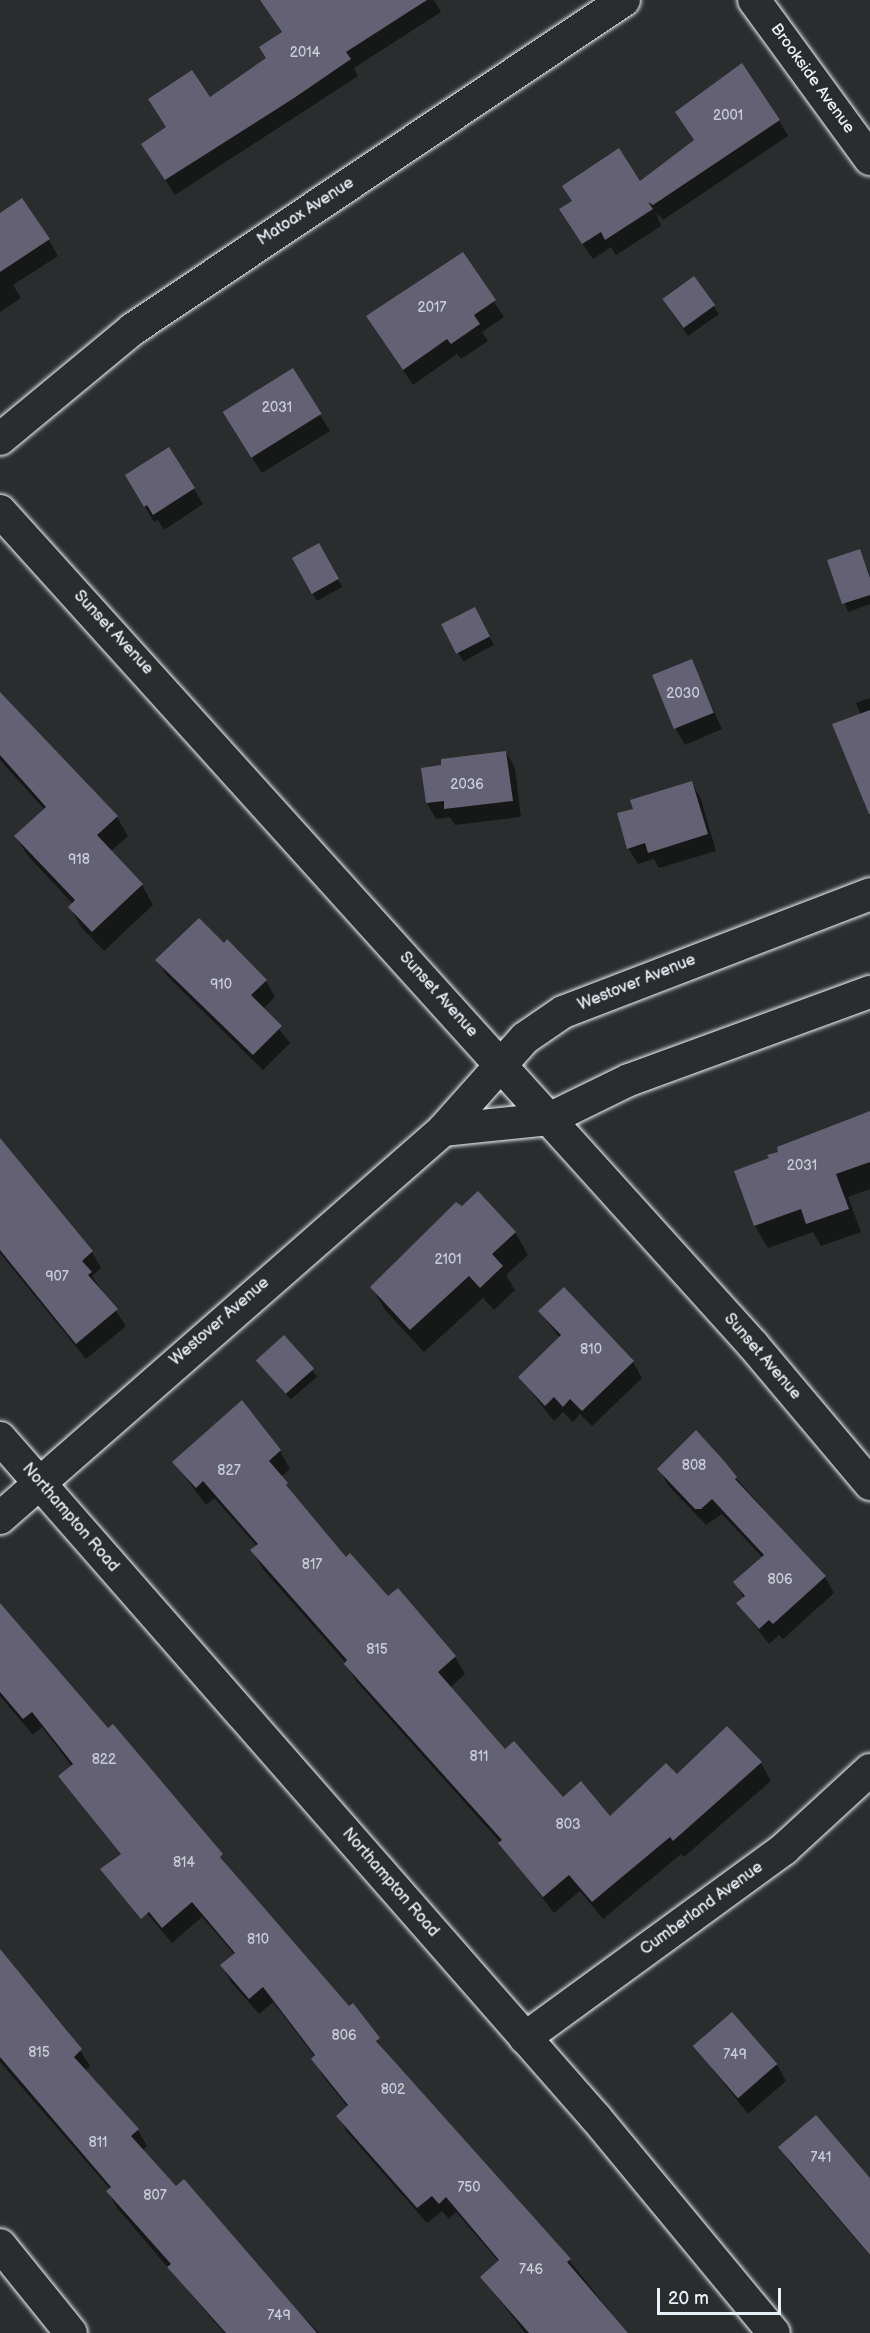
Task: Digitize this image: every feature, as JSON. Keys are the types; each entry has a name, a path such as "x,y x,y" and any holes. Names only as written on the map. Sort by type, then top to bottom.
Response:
{"street":[{"name":"Matoax Avenue","path":"0,439 171,303 624,0"},
{"name":"Brookside Avenue","path":"754,0 870,159"},
{"name":"Sunset Avenue","path":"0,511 753,1345 870,1484"},
{"name":"Westover Avenue","path":"0,1518 443,1130 499,1063 525,1038 563,1012 870,894"},
{"path":"443,1130 549,1119 629,1080 870,992"},
{"name":"Northampton Road","path":"0,1438 525,2038 774,2333"},
{"name":"Cumberland Avenue","path":"525,2038 784,1848 870,1770"},
{"path":"0,2245 71,2333"}],"building":[{"path":"260,0 427,0 346,52 351,59 165,180 141,144 166,127 148,99 192,70 210,97 266,58 259,47 282,32"},
{"path":"742,63 780,120 653,205 648,202 653,209 605,240 601,232 582,244 559,209 572,201 562,186 619,148 640,181 694,140 675,112"},
{"path":"22,198 50,239 0,272 0,213"},
{"path":"463,252 496,300 474,315 480,324 451,344 447,339 403,370 366,316"},
{"path":"694,276 715,305 684,328 662,299"},
{"path":"293,368 322,414 251,458 223,412"},
{"path":"169,447 195,488 153,515 147,505 144,507 125,475"},
{"path":"319,543 339,579 312,594 292,558"},
{"path":"860,549 870,578 870,595 842,604 827,560"},
{"path":"475,607 490,636 456,654 441,624"},
{"path":"692,659 714,713 674,729 652,675"},
{"path":"0,692 118,816 97,835 143,884 92,932 68,907 75,900 14,836 46,807 0,755"},
{"path":"870,710 870,814 869,814 832,724"},
{"path":"506,751 513,801 444,809 444,801 426,803 421,768 441,765 441,759"},
{"path":"692,781 708,834 648,853 645,843 627,849 617,813 633,809 630,800"},
{"path":"199,918 224,943 227,939 267,980 251,995 282,1026 253,1055 155,960"},
{"path":"870,1111 870,1162 836,1174 849,1209 806,1224 801,1209 754,1226 734,1171 769,1158 767,1155 778,1152 777,1147"},
{"path":"0,1138 93,1251 82,1261 92,1272 88,1275 118,1309 76,1344 0,1250"},
{"path":"478,1191 516,1232 492,1254 503,1266 480,1288 469,1276 410,1330 370,1287 456,1202 462,1206"},
{"path":"564,1287 634,1361 582,1411 570,1399 563,1407 554,1397 545,1406 518,1377 561,1335 538,1311"},
{"path":"284,1335 314,1368 286,1394 256,1360"},
{"path":"242,1400 281,1450 269,1461 288,1483 286,1485 346,1557 350,1553 388,1596 398,1588 456,1656 438,1672 505,1749 514,1741 563,1797 581,1781 610,1816 666,1763 677,1774 727,1726 762,1762 673,1841 670,1837 592,1902 569,1875 543,1897 498,1843 502,1840 344,1664 347,1660 250,1550 258,1544 203,1481 196,1488 172,1462"},
{"path":"696,1430 737,1477 735,1479 826,1576 773,1624 769,1620 759,1629 736,1603 745,1596 733,1582 764,1555 712,1499 701,1509 695,1509 657,1469"},
{"path":"0,1603 108,1728 113,1724 223,1854 220,1857 349,2006 353,2003 380,2038 376,2041 571,2259 567,2262 628,2333 529,2333 480,2277 499,2260 446,2197 439,2204 432,2196 417,2208 336,2116 348,2105 311,2059 315,2055 263,1987 249,1999 220,1965 235,1953 192,1902 162,1928 149,1912 141,1919 100,1869 121,1854 58,1776 73,1764 32,1712 23,1719 0,1692"},
{"path":"0,1949 82,2049 74,2057 139,2129 131,2136 176,2186 184,2179 317,2333 226,2333 167,2267 171,2264 106,2191 111,2187 0,2057"},
{"path":"732,2012 777,2064 738,2098 693,2046"},
{"path":"816,2115 870,2178 870,2255 778,2147"}]}
